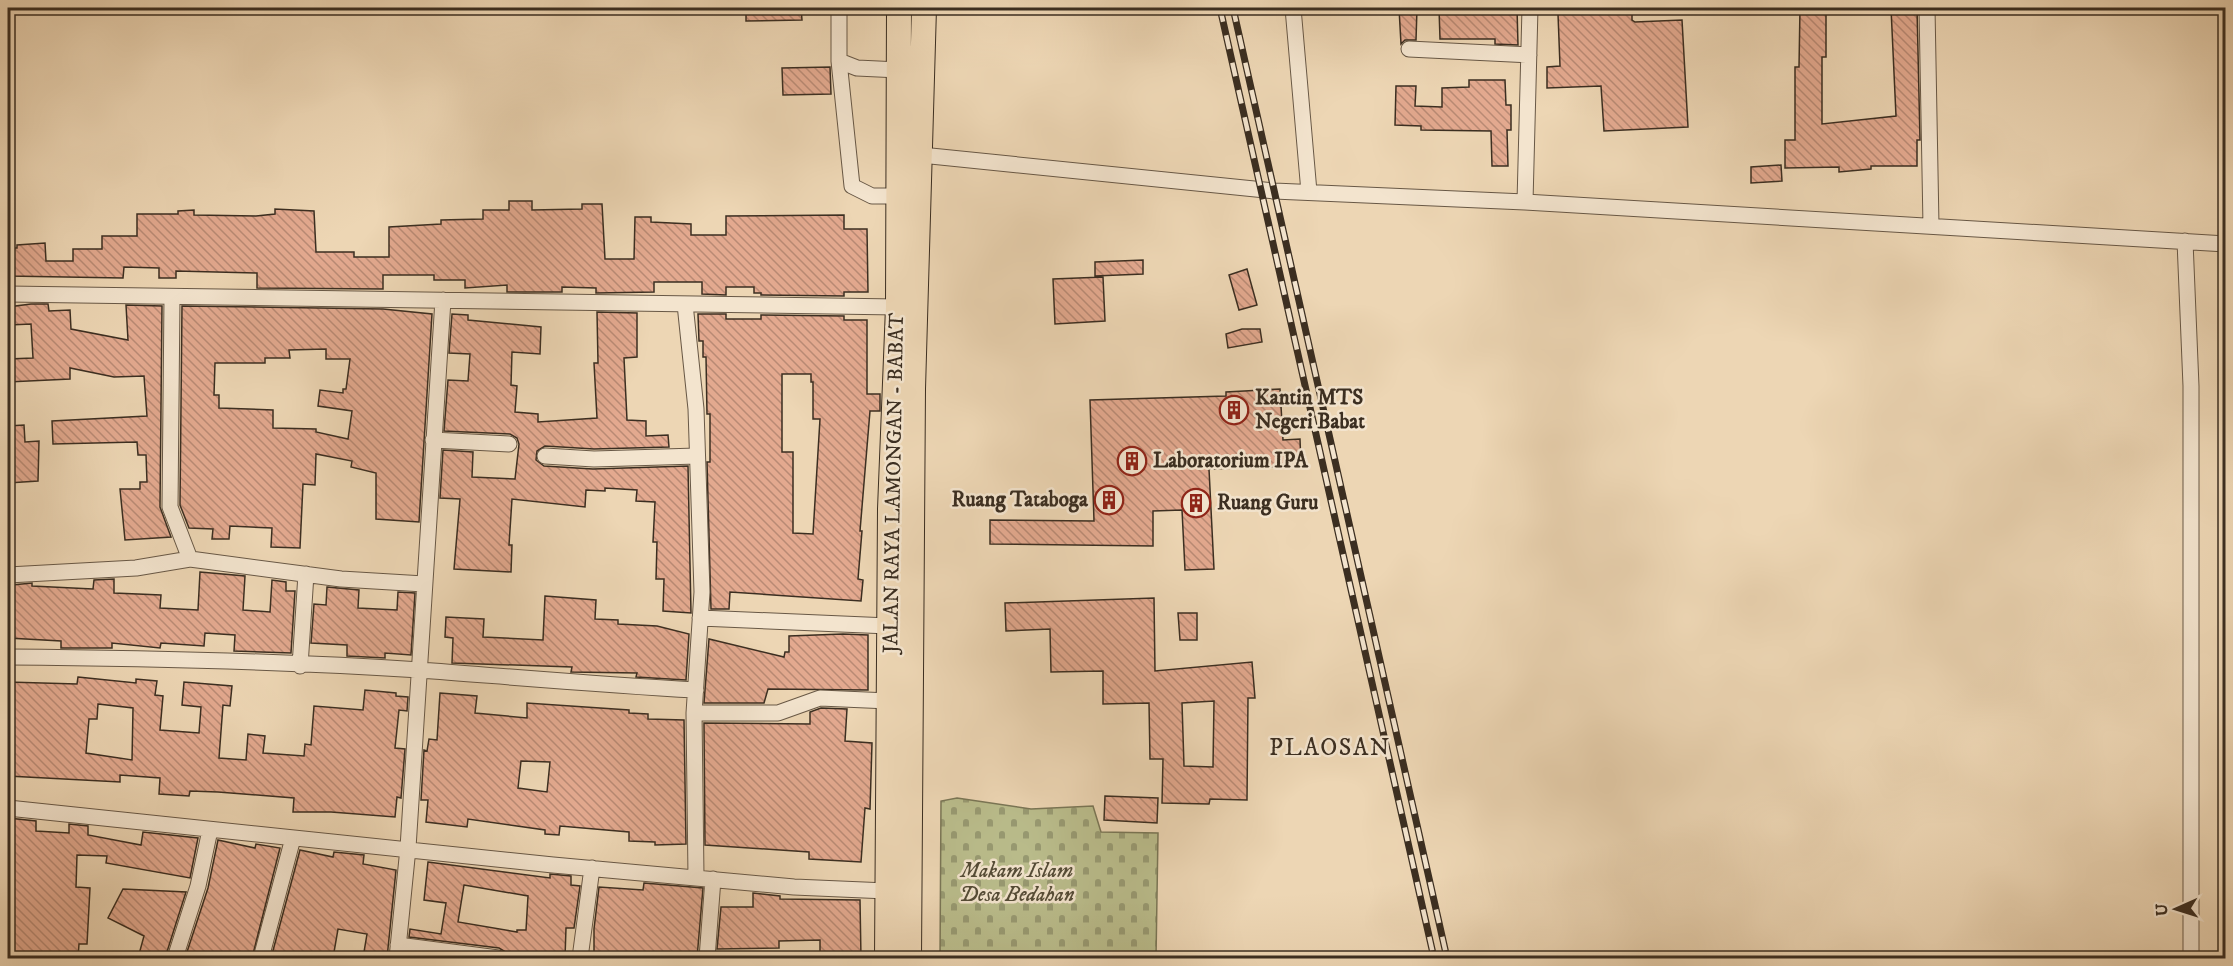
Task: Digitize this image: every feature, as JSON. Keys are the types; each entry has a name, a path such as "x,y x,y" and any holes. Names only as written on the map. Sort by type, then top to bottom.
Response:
{"highway":[{"name":"JALAN RAYA LAMONGAN - BABAT","path":"887,958 890,509 898,307 899,8"},
{"name":"JALAN RAYA LAMONGAN - BABAT","path":"909,958 913,389 924,8"}],"street":[{"path":"839,8 839,61 852,186 872,196 898,196"},
{"path":"1293,8 1309,192"},
{"path":"1525,202 1530,8"},
{"path":"1927,8 1931,225"},
{"path":"1409,49 1529,55"},
{"path":"839,61 857,68 899,70"},
{"path":"921,155 1274,191 1525,202 2226,244"},
{"path":"2185,241 2191,387 2190,958"},
{"path":"8,294 898,307"},
{"path":"172,297 170,507 190,560"},
{"path":"443,300 408,848 398,952 498,958"},
{"path":"685,304 696,409 697,456 700,618 694,713 696,876"},
{"path":"434,440 509,444"},
{"path":"545,456 594,459 697,456"},
{"path":"8,575 126,569 190,560 341,579 424,584"},
{"path":"300,666 306,574"},
{"path":"700,618 890,626"},
{"path":"8,657 145,658 419,670 557,682 696,690"},
{"path":"694,713 778,713 820,698 889,701"},
{"path":"8,808 592,868 794,887 887,891"},
{"path":"175,958 198,886 210,830"},
{"path":"261,958 293,838"},
{"path":"580,958 592,868"},
{"path":"707,958 712,879"}],"green space":[{"name":"Makam Islam Desa Bedahan","path":"957,798 1031,809 1093,806 1101,832 1158,833 1156,958 940,958 941,801"}],"building":[{"path":"746,8 801,8 802,20 746,21"},
{"path":"1399,8 1417,8 1416,40 1405,40 1401,44"},
{"path":"1439,8 1517,8 1518,45 1495,44 1495,39 1440,39"},
{"path":"1600,8 1632,8 1632,20 1635,22 1682,20 1688,127 1604,131 1601,86 1547,88 1547,67 1560,66 1558,14 1601,12"},
{"path":"1800,8 1826,8 1826,57 1822,57 1822,124 1896,116 1891,8 1917,8 1920,140 1917,140 1917,166 1871,166 1871,169 1839,172 1839,167 1785,168 1785,140 1795,140 1795,67 1799,67"},
{"path":"830,67 831,94 783,95 782,68"},
{"path":"1469,80 1505,80 1506,105 1511,105 1511,130 1507,130 1508,166 1492,166 1491,131 1421,130 1421,126 1395,125 1396,86 1416,86 1415,106 1442,107 1442,88 1469,87"},
{"path":"1781,165 1782,181 1751,183 1751,167"},
{"path":"509,201 532,201 532,210 582,209 582,204 602,204 605,259 634,259 635,217 651,217 651,222 691,224 691,235 726,235 726,216 844,215 844,229 867,229 868,292 844,292 844,296 761,295 761,293 754,293 754,287 726,287 726,295 702,294 702,282 654,282 654,292 596,293 596,288 562,287 562,292 507,292 507,285 465,288 465,280 434,280 434,275 383,275 383,289 257,288 257,273 176,271 176,278 159,278 159,268 124,267 123,278 8,276 8,248 45,243 46,261 73,261 73,249 102,249 102,236 137,236 137,214 178,214 178,211 194,210 194,215 256,216 275,214 275,209 314,211 316,252 354,252 354,257 389,257 389,227 441,224 441,220 483,219 483,210 509,210"},
{"path":"1143,260 1143,274 1095,276 1095,262"},
{"path":"1247,269 1257,305 1239,310 1229,275"},
{"path":"1103,277 1105,321 1055,324 1053,279"},
{"path":"48,304 49,311 70,310 71,329 128,340 126,305 162,306 160,507 171,537 125,540 120,489 140,489 140,482 147,482 146,455 138,455 137,442 53,444 52,421 147,416 144,376 114,377 70,368 70,379 8,382 8,359 33,358 31,324 9,325 8,307"},
{"path":"182,306 383,309 432,314 419,522 376,519 376,473 351,467 352,461 316,454 315,485 303,484 300,548 271,547 272,528 230,526 229,539 212,539 213,529 189,528 180,505","holes":["326,349 326,359 350,359 346,389 343,389 343,393 320,390 318,406 352,411 348,439 316,432 316,429 273,428 273,410 219,408 219,395 214,395 215,363 265,363 265,358 290,358 289,350"]},
{"path":"597,312 637,313 637,357 624,358 627,420 646,421 646,436 668,435 669,447 594,449 545,446 537,451 536,460 544,466 593,469 688,466 691,613 663,611 664,579 656,579 657,542 653,542 655,502 636,501 637,490 605,488 605,491 586,490 585,507 512,499 509,545 512,545 511,572 454,569 460,499 440,498 443,450 473,452 472,477 515,479 519,444 517,438 510,434 444,431 448,380 468,381 470,354 449,353 452,314 468,315 468,320 541,327 540,354 512,352 511,385 517,386 515,412 538,414 538,422 597,418 594,363 598,363"},
{"path":"698,314 726,314 726,319 761,319 761,315 844,316 844,320 867,320 867,394 880,394 880,411 870,411 860,531 862,531 858,579 863,580 861,601 730,592 729,609 711,609 707,462 710,462 710,414 707,414 706,357 703,357 703,341 699,341","holes":["782,374 811,374 813,419 820,419 813,534 793,533 793,452 782,452"]},
{"path":"1242,329 1260,329 1262,342 1228,348 1226,334"},
{"path":"1280,389 1283,440 1300,439 1301,466 1209,469 1214,569 1185,570 1182,510 1153,511 1153,546 990,544 990,520 1094,521 1090,400 1226,396 1226,392"},
{"path":"24,425 25,442 39,441 38,481 8,483 8,426"},
{"path":"200,572 245,576 243,610 270,612 272,580 286,582 286,591 295,591 291,653 234,651 235,635 205,633 204,646 161,643 160,648 112,643 112,648 61,648 61,641 8,638 8,594 11,595 12,585 32,583 32,586 93,589 94,580 114,579 114,593 161,595 160,608 198,610"},
{"path":"327,587 359,590 358,608 397,610 398,592 415,593 411,655 385,653 385,658 347,656 347,645 311,643 314,604 326,605"},
{"path":"545,596 596,600 595,619 618,620 618,624 657,626 689,634 686,680 636,677 637,673 571,672 572,667 452,663 453,638 445,637 446,617 484,619 483,637 543,640"},
{"path":"1154,598 1155,671 1252,662 1255,698 1248,698 1247,800 1210,799 1209,804 1162,803 1163,759 1150,759 1149,703 1103,704 1103,671 1051,672 1050,629 1006,631 1005,603","holes":["1214,701 1213,767 1184,766 1182,703"]},
{"path":"1178,613 1197,613 1197,640 1180,640"},
{"path":"868,635 868,690 768,689 764,703 704,703 709,639 784,657 785,652 789,652 789,636"},
{"path":"78,677 136,683 136,679 157,681 155,695 163,696 160,730 199,733 201,707 182,705 184,682 232,686 230,706 223,705 219,758 246,760 248,734 265,736 263,753 304,756 305,744 311,745 314,706 363,710 365,690 396,693 396,696 408,697 407,711 399,710 395,748 405,749 401,798 397,797 395,817 331,812 293,812 294,798 190,791 189,796 159,794 160,778 120,775 120,782 8,776 8,682 77,684","holes":["98,704 133,708 132,760 86,753 89,719 97,719"]},
{"path":"440,693 477,696 475,713 527,718 527,703 629,710 629,713 648,714 648,719 684,720 686,844 655,845 655,842 629,841 629,832 560,826 559,835 545,834 545,830 468,819 467,827 426,822 428,800 421,800 424,750 427,751 429,739 437,740","holes":["521,761 550,762 547,792 518,788"]},
{"path":"821,708 847,709 845,741 872,743 870,809 865,808 861,862 809,859 809,852 705,845 704,723 810,724 810,712"},
{"path":"1105,796 1158,798 1157,823 1104,820"},
{"path":"8,818 36,821 36,831 69,833 69,824 88,826 88,835 141,845 143,832 198,838 190,878 106,863 107,856 77,855 76,887 90,888 87,944 79,944 78,958 8,958"},
{"path":"218,840 255,848 256,844 280,848 252,958 185,958 208,888"},
{"path":"300,850 333,857 334,852 364,855 363,864 396,870 387,958 363,958 367,934 338,929 333,958 271,958"},
{"path":"428,862 550,878 550,874 571,876 571,885 580,886 574,928 566,928 565,958 509,958 509,954 499,948 409,937 410,929 441,934 446,903 424,900","holes":["464,885 528,896 526,930 517,930 517,932 458,922"]},
{"path":"644,883 703,888 697,958 617,955 616,958 594,958 594,929 599,887 643,890"},
{"path":"123,889 186,892 165,958 138,958 144,936 108,918"},
{"path":"753,893 780,896 780,899 860,900 861,958 820,958 820,940 779,941 779,948 717,949 721,907 753,907"}],"railway":[{"path":"1220,8 1434,958"},
{"path":"1233,8 1447,958"}],"place":[{"name":"Kantin MTS Negeri Babat","path":"1234,410"},
{"name":"Laboratorium IPA","path":"1132,461"},
{"name":"Ruang Tataboga","path":"1109,500"},
{"name":"Ruang Guru","path":"1196,503"}],"district":[{"name":"PLAOSAN","path":"1330,748"}]}
